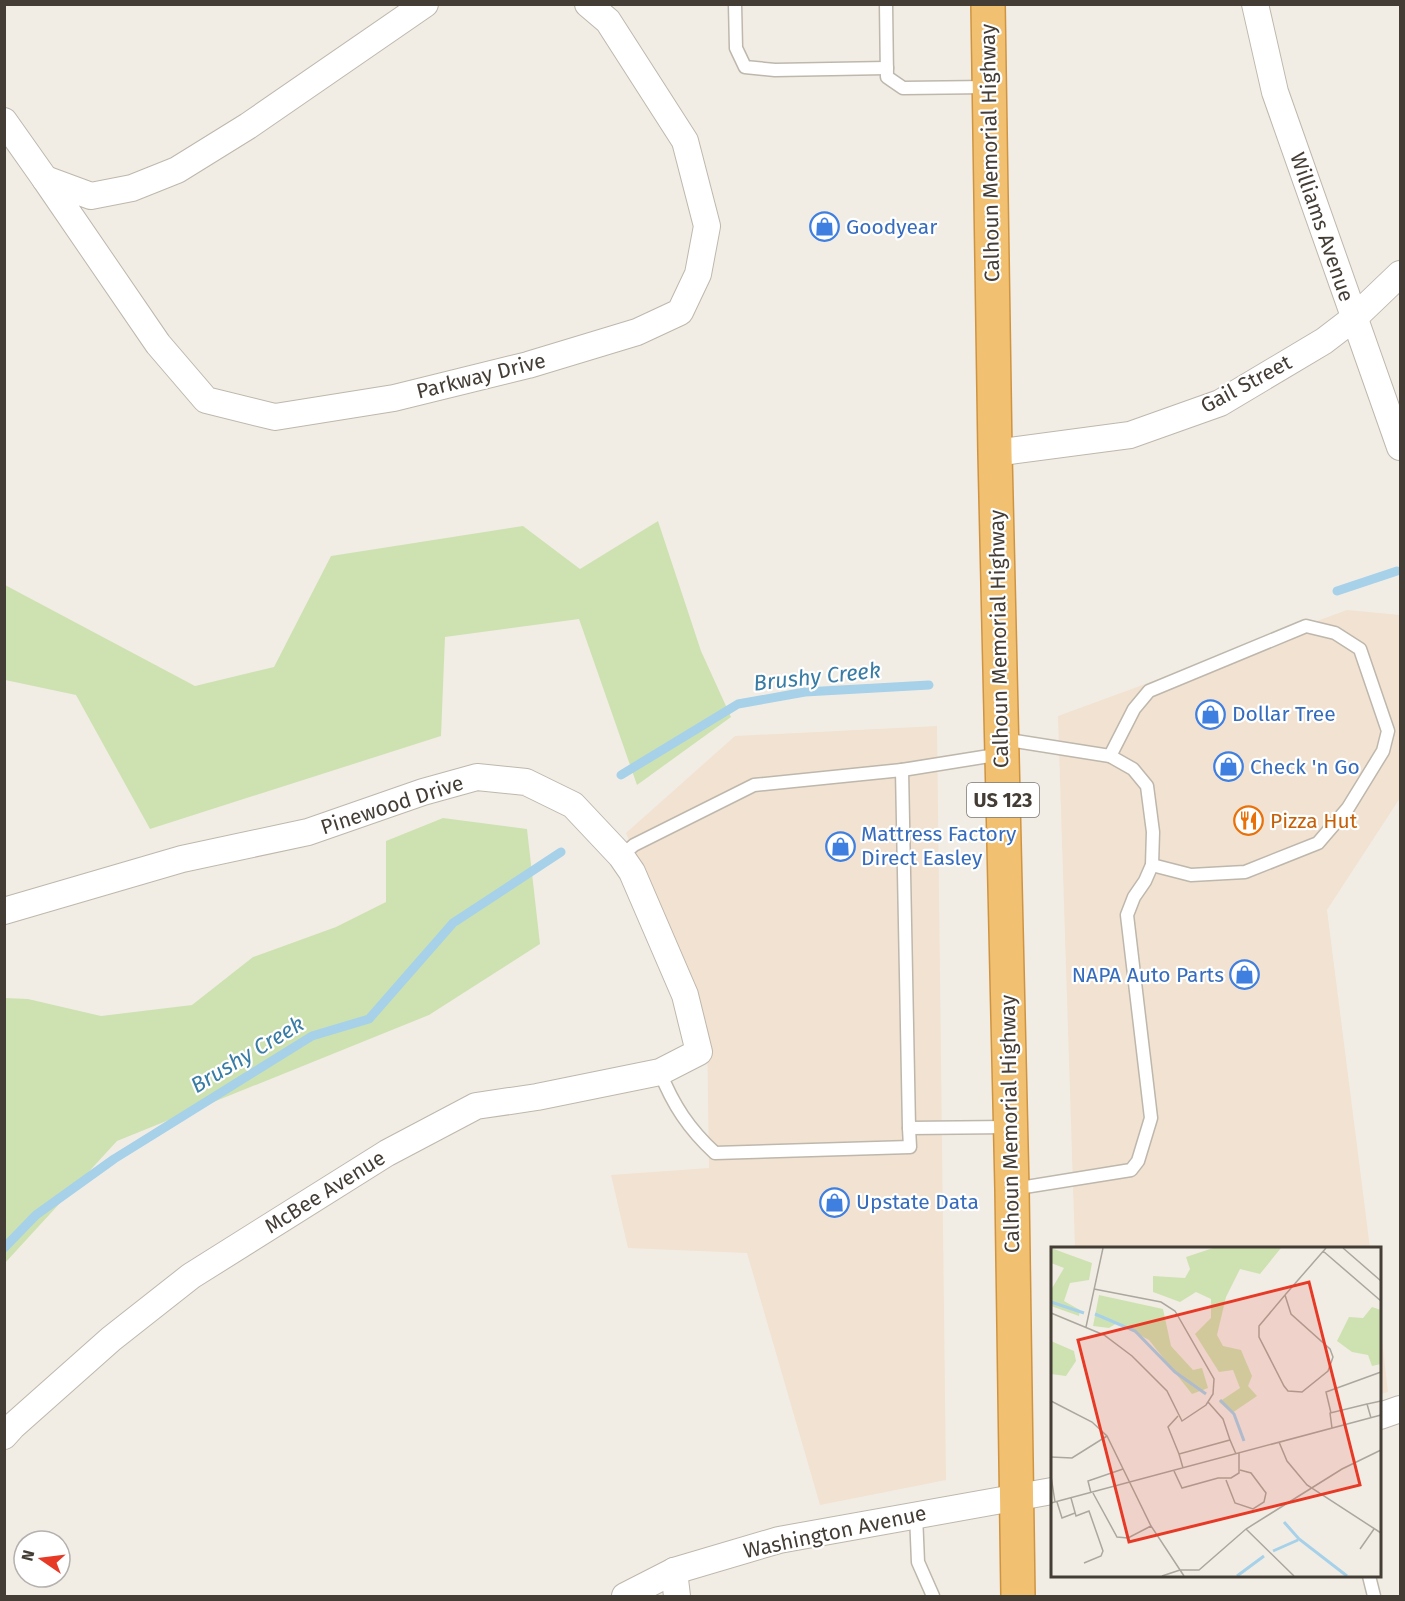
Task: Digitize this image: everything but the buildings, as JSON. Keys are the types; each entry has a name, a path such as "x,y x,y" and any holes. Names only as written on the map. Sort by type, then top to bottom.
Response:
{"highway":[{"name":"Calhoun Memorial Highway","path":"988,4 1018,1596"}],"street":[{"path":"45,179 91,195 132,188 177,170 248,126 425,4"},
{"name":"Parkway Drive","path":"4,122 158,344 206,400 275,417 405,395 528,365 637,332 680,312 698,274 707,226 685,141 608,21 588,4"},
{"name":"Williams Avenue","path":"1255,4 1275,92 1401,447"},
{"name":"Gail Street","path":"995,453 1130,435 1220,403 1324,341 1354,318 1401,274"},
{"name":"Pinewood Drive","path":"4,911 182,859 308,832 423,792 477,777 525,782 573,805 621,856 632,872 685,995 699,1052"},
{"name":"McBee Avenue","path":"4,1436 111,1339 191,1276 387,1153 476,1106 537,1097 660,1072 699,1052"},
{"path":"1381,1416 1401,1409"},
{"name":"Washington Avenue","path":"625,1596 674,1571 779,1540 1051,1491"},
{"path":"674,1571 677,1596"}],"lane":[{"path":"735,4 736,48 745,67 775,70 887,68"},
{"path":"886,4 887,77 903,88 989,87"},
{"path":"1110,756 1134,709 1149,691 1306,626 1335,633 1360,649 1388,731 1383,751 1354,798 1318,843 1245,872 1191,875 1152,865"},
{"path":"621,856 634,845 754,784 902,770 1002,746 1110,756 1133,769 1147,786 1153,831 1152,865 1127,915 1151,1118 1138,1161 1131,1170 1011,1189"},
{"path":"660,1072 668,1092 694,1133 715,1153 910,1147 902,770"},
{"path":"909,1128 1010,1127"},
{"path":"916,1515 918,1562 933,1596"},
{"path":"1369,1577 1374,1596"}],"shaded area":[{"path":"1347,610 1400,615 1400,798 1327,910 1370,1247 1075,1247 1058,716"},
{"path":"937,726 946,1480 820,1505 747,1253 628,1248 611,1175 709,1168 707,1025 626,833 735,736"},
{"path":"1381,1332 1388,1392 1381,1394"}],"green space":[{"path":"658,521 701,651 731,717 637,785 579,619 445,637 441,736 150,829 76,695 5,680 5,585 195,686 274,667 331,556 523,526 580,569"},
{"path":"443,818 527,829 540,944 429,1015 117,1141 5,1263 5,998 28,999 101,1016 192,1005 253,957 336,927 386,902 386,841"}],"waterway":[{"name":"Brushy Creek","path":"1337,591 1397,571"},
{"name":"Brushy Creek","path":"621,775 738,704 805,692 929,685"},
{"name":"Brushy Creek","path":"4,1248 36,1215 114,1159 312,1036 369,1019 453,923 561,852"}],"place":[{"name":"Goodyear","path":"825,227"},
{"name":"Dollar Tree","path":"1211,714"},
{"name":"Check 'n Go","path":"1229,767"},
{"name":"Pizza Hut","path":"1249,821"},
{"name":"Mattress Factory Direct Easley","path":"840,846"},
{"name":"NAPA Auto Parts","path":"1245,975"},
{"name":"Upstate Data","path":"835,1202"}]}
